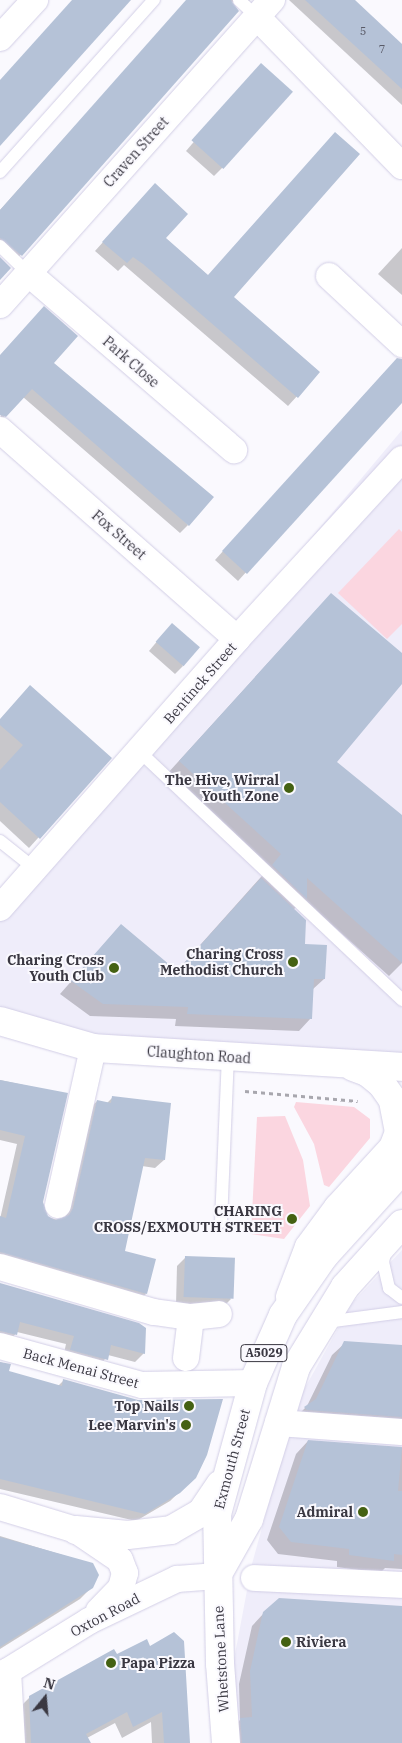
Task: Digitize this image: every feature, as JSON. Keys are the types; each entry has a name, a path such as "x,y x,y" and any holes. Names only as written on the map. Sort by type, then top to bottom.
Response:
{"main road":[{"name":"Claughton Road","path":"0,1020 94,1048 402,1067"},
{"path":"283,1315 309,1247 338,1208 393,1148 398,1132 393,1100 382,1084 367,1072 345,1064"},
{"name":"Exmouth Street","path":"217,1576 217,1514 253,1383 283,1315 324,1256 402,1170"},
{"name":"A5029","path":"217,1576 249,1519 296,1368 321,1323 345,1287 395,1231"},
{"path":"76,1530 128,1534 171,1530 201,1513 227,1475"},
{"name":"Whetstone Lane","path":"217,1576 226,1743"}],"street":[{"path":"0,38 35,0"},
{"path":"256,6 402,166"},
{"name":"Craven Street","path":"0,304 256,6"},
{"name":"Park Close","path":"28,273 234,450"},
{"path":"330,276 402,344"},
{"name":"Fox Street","path":"0,430 237,640"},
{"name":"Bentinck Street","path":"0,908 140,752 237,640 402,459"},
{"path":"58,1205 94,1048"},
{"path":"0,1268 154,1312 191,1317 219,1314"},
{"path":"186,1358 191,1317"},
{"name":"Back Menai Street","path":"0,1346 142,1385 253,1383"},
{"path":"278,1423 402,1432"},
{"path":"0,1507 76,1530 108,1549 120,1560 125,1573 121,1588 89,1621"},
{"name":"Oxton Road","path":"4,1673 89,1621 176,1579 217,1576"},
{"path":"254,1578 402,1585"},
{"path":"4,1673 12,1743"}],"lane":[{"path":"0,172 154,0"},
{"path":"0,246 28,273"},
{"path":"140,752 402,1000"},
{"path":"0,841 34,868"},
{"path":"222,1222 228,1056"},
{"path":"395,1231 383,1262 389,1288 402,1298"},
{"path":"321,1323 351,1316 383,1317 402,1312"}],"path":[{"path":"227,1090 369,1102"}],"shaded area":[{"path":"402,430 402,1067 184,1053 0,1021 0,908"},
{"path":"399,529 402,532 402,624 387,639 338,593"},
{"path":"296,1102 354,1107 370,1119 370,1138 329,1187 324,1185 314,1144 294,1107"},
{"path":"285,1116 303,1160 310,1206 284,1239 251,1234 257,1117"},
{"path":"402,1250 402,1743 239,1743 232,1670 252,1564 296,1404 352,1303"}],"building":[{"path":"72,0 131,0 0,146 0,80"},
{"path":"186,0 231,0 239,11 22,256 0,238 0,210"},
{"path":"305,0 355,0 402,44 402,89"},
{"path":"261,63 293,92 223,169 191,140"},
{"path":"335,132 360,154 234,297 320,372 298,398 143,264 133,257 127,263 102,242 155,183 188,214 166,238 208,275"},
{"path":"0,257 11,268 0,280"},
{"path":"44,306 78,336 54,363 214,497 189,526 32,389 6,417 0,415 0,355"},
{"path":"397,358 402,359 402,403 247,574 222,551"},
{"name":"The Hive, Wirral Youth Zone","path":"331,593 402,653 402,684 337,762 402,815 402,963 307,878 307,899 272,865 281,854 179,761"},
{"path":"172,623 200,647 184,666 156,642"},
{"path":"30,685 112,758 40,839 0,802 0,770 23,745 0,725 0,719"},
{"path":"261,878 306,920 305,944 327,945 325,979 314,979 312,1019 187,1014 188,1007 103,1004 71,981 121,924 177,971"},
{"path":"0,1080 68,1093 43,1202 48,1216 55,1220 69,1215 73,1208 97,1100 111,1103 112,1096 171,1103 165,1160 145,1158 125,1251 156,1259 147,1294 0,1252 0,1216 6,1218 25,1136 0,1130"},
{"path":"185,1256 235,1258 234,1299 184,1297"},
{"path":"0,1283 139,1323 146,1328 145,1354 111,1345 108,1360 70,1350 74,1336 20,1322 17,1335 0,1331"},
{"path":"344,1341 402,1345 402,1417 307,1410 304,1407 316,1399"},
{"path":"0,1362 11,1364 9,1371 62,1386 63,1379 138,1400 223,1399 207,1455 196,1478 180,1493 145,1514 0,1479"},
{"path":"308,1440 402,1447 398,1491 402,1491 402,1555 394,1554 394,1561 349,1555 349,1549 291,1542 279,1527"},
{"path":"0,1537 93,1563 99,1575 93,1588 0,1647"},
{"path":"279,1598 402,1606 402,1743 242,1743 240,1718 252,1717 250,1671 263,1612"},
{"path":"174,1632 184,1641 190,1743 164,1743 162,1712 133,1727 127,1712 86,1734 91,1743 31,1743 29,1696 114,1649 117,1654 147,1639 150,1646"}],"place":[{"name":"The Hive, Wirral Youth Zone","path":"289,788"},
{"name":"Charing Cross Methodist Church","path":"293,962"},
{"name":"Charing Cross Youth Club","path":"114,968"},
{"name":"CHARING CROSS/EXMOUTH STREET","path":"292,1219"},
{"name":"Top Nails","path":"189,1406"},
{"name":"Lee Marvin's","path":"186,1425"},
{"name":"Admiral","path":"363,1512"},
{"name":"Riviera","path":"286,1642"},
{"name":"Papa Pizza","path":"111,1663"}]}
